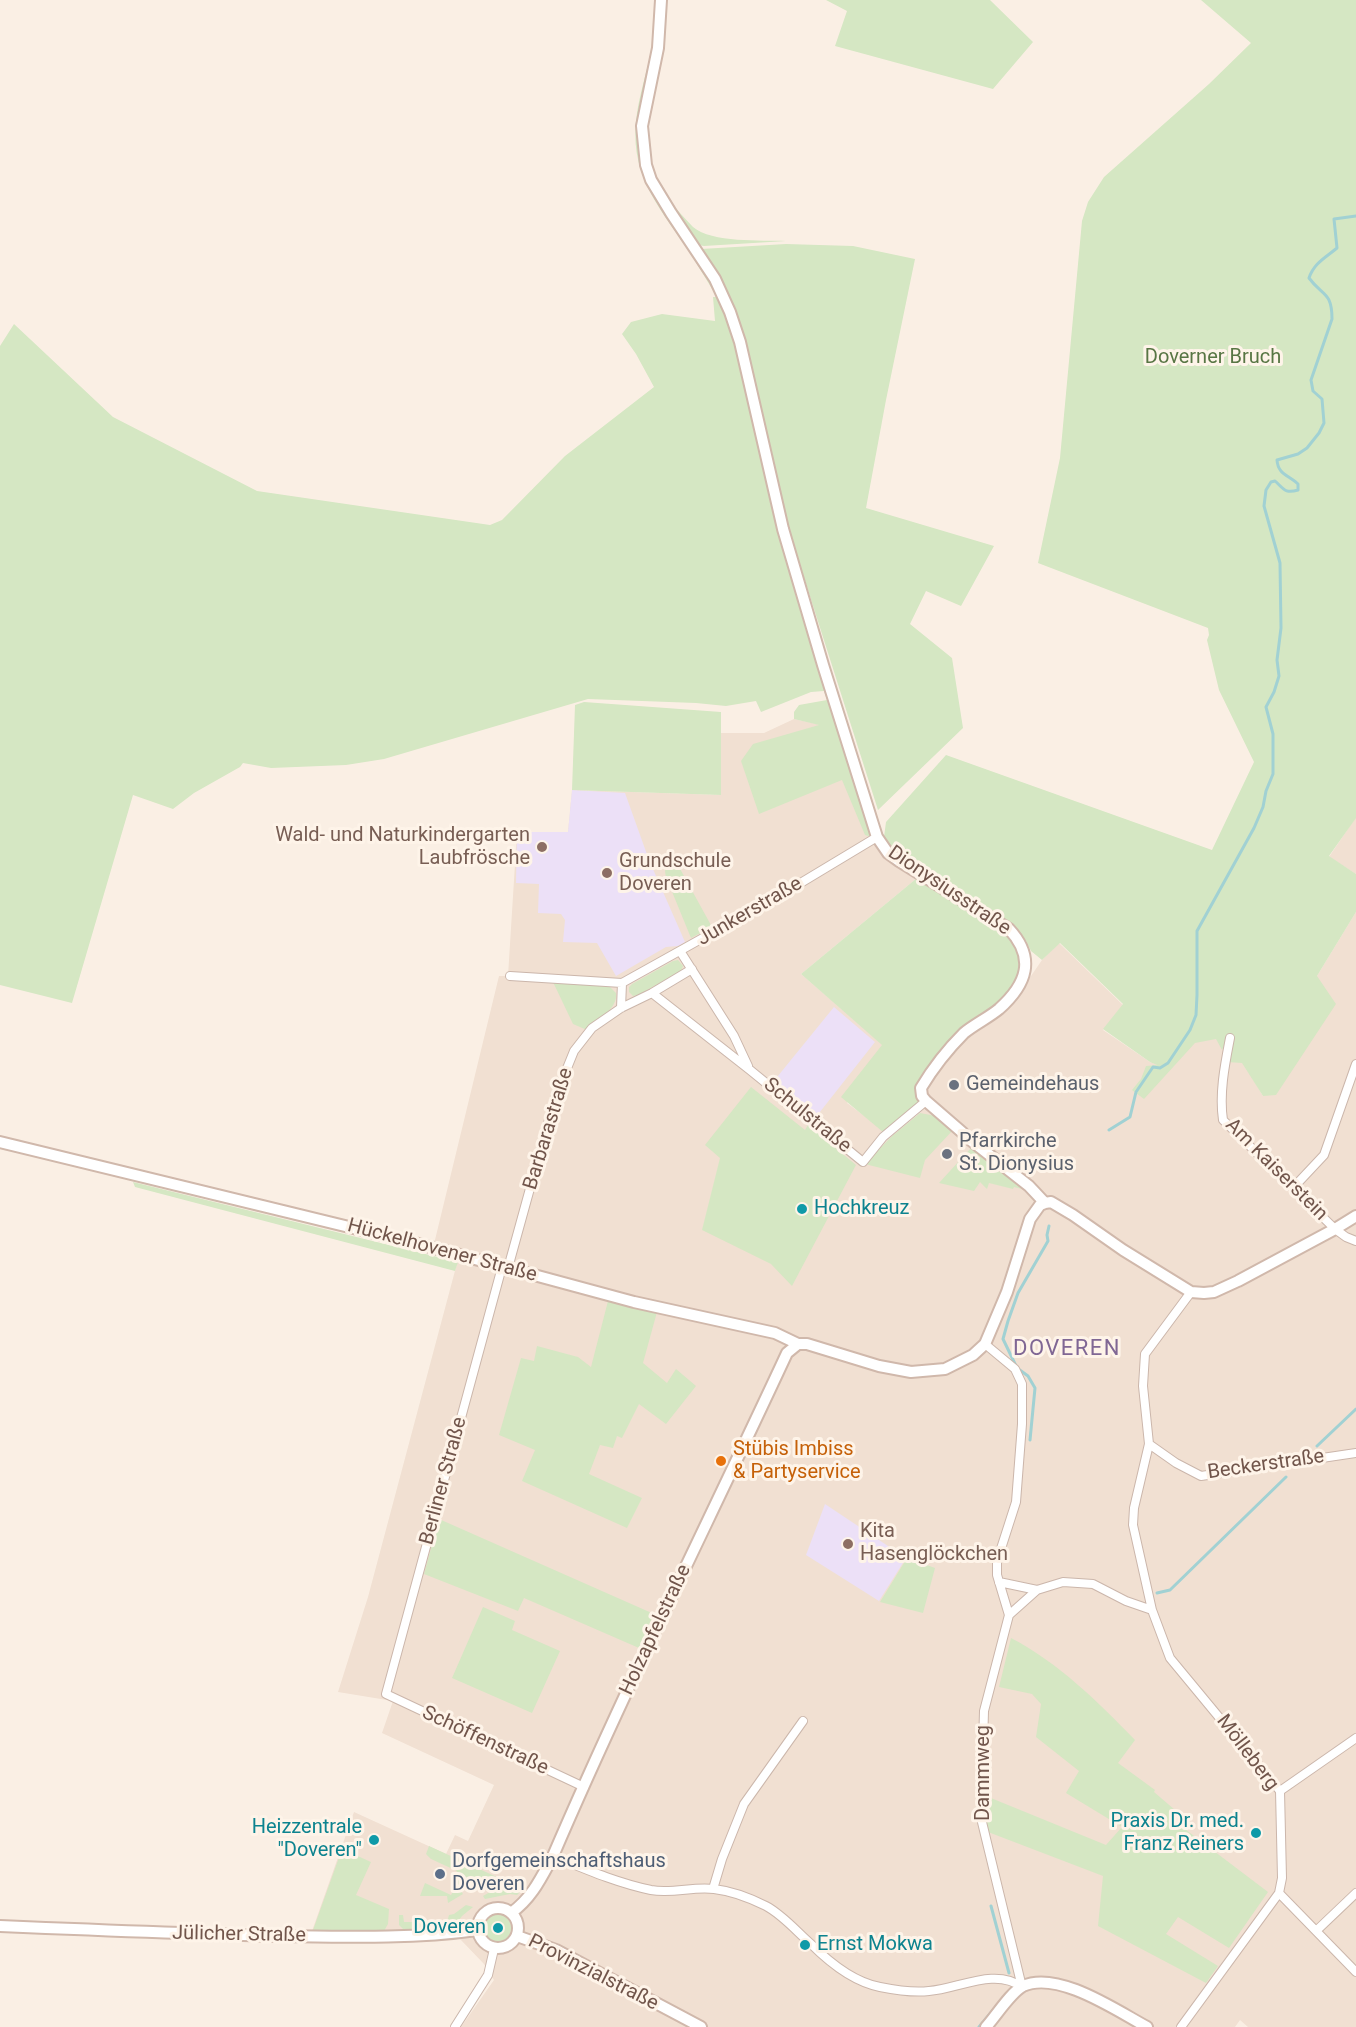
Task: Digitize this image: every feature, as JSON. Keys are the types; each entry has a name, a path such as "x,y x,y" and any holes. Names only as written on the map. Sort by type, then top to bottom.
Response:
{"street":[{"name":"Dionysiusstraße","path":"661,0 658,48 642,126 646,165 651,180 715,279 730,312 740,342 783,528 877,837 888,854 1009,929 1020,942 1025,954 1024,974 1013,993 1000,1008 965,1032 933,1068 921,1088 922,1096 926,1101"},
{"name":"Junkerstraße","path":"622,983 789,890 877,837"},
{"name":"Schulstraße","path":"680,951 734,1036 750,1070"},
{"name":"Barbarastraße","path":"505,1268 555,1098 574,1051 592,1028 621,1008 692,969"},
{"path":"510,976 622,983 621,1008"},
{"name":"Schulstraße","path":"652,993 863,1162 883,1137 926,1101"},
{"name":"Am Kaiserstein","path":"1230,1038 1224,1071 1221,1109 1223,1120 1335,1229 1356,1241"},
{"path":"1293,1188 1324,1155 1356,1064"},
{"path":"926,1101 1029,1186 1045,1203"},
{"name":"Hückelhovener Straße","path":"0,1142 369,1231 634,1302 775,1333 798,1344 807,1344 879,1366 911,1372 945,1369 973,1355 985,1344"},
{"path":"1152,1610 1126,1601 1093,1584 1064,1582 1037,1590 1009,1615 997,1575 997,1561 1016,1502 1022,1424 1022,1384 1015,1369 985,1344 1006,1292 1030,1219 1040,1205 1051,1202 1191,1292 1204,1293 1214,1292 1356,1216"},
{"name":"Berliner Straße","path":"386,1694 505,1268"},
{"name":"Mölleberg","path":"1191,1292 1145,1354 1143,1386 1149,1444 1134,1508 1133,1525 1152,1610 1170,1658 1280,1791 1282,1878 1279,1893"},
{"name":"Holzapfelstraße","path":"511,1913 523,1904 535,1889 553,1856 670,1596 710,1518 787,1353 798,1344"},
{"name":"Beckerstraße","path":"1149,1444 1176,1463 1201,1476 1356,1453"},
{"path":"999,1582 1037,1590"},
{"name":"Dammweg","path":"1009,1615 984,1711 981,1818 1018,1985"},
{"name":"Schöffenstraße","path":"386,1694 584,1787"},
{"path":"713,1889 722,1859 744,1804 803,1721"},
{"path":"1280,1791 1356,1738"},
{"path":"553,1856 620,1882 652,1890 666,1892 713,1889 746,1897 768,1907 831,1961 856,1978 876,1986 896,1990 929,1991 983,1980 1003,1979 1018,1985 1058,1984 1101,2002 1147,2027"},
{"path":"1181,2027 1279,1893 1356,1972"},
{"path":"1316,1931 1356,1893"},
{"path":"498,1908 511,1913 518,1923 517,1936 510,1945 494,1949 482,1941 477,1930 480,1919 486,1912 498,1908"},
{"name":"Jülicher Straße","path":"0,1926 205,1935 312,1936 440,1934 477,1930"},
{"name":"Provinzialstraße","path":"517,1936 556,1950 701,2027"},
{"path":"455,2027 488,1975 494,1949"},
{"path":"986,2027 1018,1985"}],"shaded area":[{"path":"794,719 821,725 871,837 888,859 917,878 801,974 883,1045 847,1103 891,1136 920,1113 926,1094 925,1086 965,1036 1020,992 1042,960 1059,943 1123,1005 1103,1030 1150,1062 1159,1065 1184,1031 1230,1040 1263,1096 1317,976 1356,912 1356,2027 1248,2027 1240,2020 1235,2027 461,2027 494,1980 484,1964 460,1939 458,1927 388,1932 312,1931 354,1812 446,1854 455,1835 468,1841 494,1785 382,1733 393,1701 338,1692 368,1597 460,1252 434,1244 499,976 508,976 517,832 568,832 572,790 721,795 721,733 764,733"},
{"name":"Grundschule Doveren","path":"572,790 625,793 649,860 685,942 678,946 666,947 616,976 597,943 563,942 565,920 561,914 538,913 539,884 516,883 517,832 568,832"},
{"path":"1356,817 1356,874 1329,857"},
{"path":"834,1007 875,1042 816,1117 773,1082"},
{"name":"Kita Hasenglöckchen","path":"825,1504 906,1558 879,1601 806,1555"}],"green space":[{"path":"656,0 658,0 655,40 639,125 643,173 654,197 687,244 717,297 656,202 641,171 635,134 637,113 655,28"},
{"path":"826,0 990,0 1033,42 993,89 835,46 847,11"},
{"name":"Doverner Bruch","path":"1201,0 1356,0 1356,818 1329,856 1356,874 1356,912 1317,976 1336,1004 1276,1095 1263,1096 1242,1063 1227,1062 1227,1039 1222,1050 1216,1039 1195,1043 1144,1099 1132,1090 1141,1079 1146,1066 1157,1065 1103,1029 1123,1004 1060,943 1042,960 1031,951 1026,941 1008,921 921,871 892,850 884,837 886,822 946,755 1212,850 1254,762 1219,690 1207,640 1208,628 1038,563 1060,458 1082,221 1088,202 1104,177 1209,84 1251,43"},
{"path":"667,198 693,227 712,236 737,240 786,241 698,245"},
{"path":"786,244 853,246 915,259 866,508 994,546 961,606 926,591 910,624 952,658 963,728 878,810 787,524 733,306 718,273 701,249"},
{"path":"713,297 717,297 731,329 777,525 871,837 865,835 842,780 759,814 741,761 753,744 819,725 794,719 794,712 799,705 827,700 824,691 811,692 761,712 756,701 726,706 588,699 384,759 346,765 271,768 243,763 240,767 194,793 173,809 133,795 72,1003 0,985 0,346 14,324 113,417 257,491 490,525 502,520 565,456 654,387 622,334 631,322 662,314 715,321"},
{"path":"584,702 721,712 721,795 572,790 575,705"},
{"path":"673,856 712,927 691,938 666,877 666,866"},
{"path":"917,878 1009,933 1018,947 1021,962 1014,985 1006,995 954,1038 926,1070 919,1084 919,1103 883,1132 841,1097 882,1045 801,974"},
{"path":"678,960 683,966 681,971 638,995 633,996 629,992 632,984"},
{"path":"553,982 608,985 616,993 616,999 611,1009 587,1030 573,1024"},
{"path":"751,1087 805,1130 808,1125 856,1165 792,1286 771,1264 702,1230 720,1158 705,1145"},
{"path":"920,1113 936,1116 953,1130 925,1160 920,1178 865,1164 891,1137"},
{"path":"971,1148 1022,1189 989,1183 987,1189 980,1182 974,1191 939,1183"},
{"path":"133,1182 458,1262 455,1271 135,1187"},
{"path":"608,1301 657,1312 643,1363 667,1383 676,1369 696,1386 666,1424 639,1404 622,1438 617,1436 613,1448 600,1445 589,1474 642,1498 627,1528 522,1481 535,1450 499,1435 521,1358 534,1361 537,1346 578,1357 591,1367"},
{"path":"439,1519 654,1614 639,1648 524,1598 518,1611 424,1574"},
{"path":"907,1558 935,1568 923,1613 880,1602"},
{"path":"483,1607 515,1621 512,1630 560,1651 532,1713 452,1678"},
{"path":"1011,1638 1062,1671 1135,1740 1118,1763 1155,1790 1154,1792 1175,1810 1169,1817 1268,1892 1229,1948 1178,1917 1166,1934 1218,1966 1206,1983 1098,1926 1103,1876 988,1832 985,1817 986,1796 1106,1845 1122,1827 1066,1793 1079,1771 1036,1737 1041,1704 1032,1694 999,1687"},
{"path":"429,1846 523,1889 517,1895 510,1894 485,1899 483,1896 490,1892 485,1887 474,1881 460,1886 454,1880 457,1871 431,1859 426,1854"},
{"path":"342,1849 371,1862 356,1895 389,1909 388,1924 384,1931 313,1930"},
{"path":"425,1883 451,1895 457,1885 463,1894 448,1903 447,1896 420,1896"},
{"path":"466,1905 473,1907 459,1920 460,1925 422,1931 403,1929 399,1925 399,1915 403,1915 404,1922 447,1922 449,1915"},
{"path":"497,1914 507,1918 511,1928 507,1938 497,1942 487,1938 483,1928 487,1918"}],"waterway":[{"path":"1109,1130 1130,1117 1136,1092 1153,1067 1160,1068 1168,1063 1190,1030 1196,1015 1197,931 1254,828 1273,774 1273,734 1266,707 1279,676 1277,660 1281,628 1280,563 1264,506 1266,490 1271,482 1275,481 1287,491 1298,490 1298,484 1279,469 1277,460 1298,454 1307,448 1324,423 1322,399 1313,391 1311,380 1332,319 1332,310 1328,298 1309,278 1317,265 1337,248 1334,219 1356,216"},
{"path":"1030,1440 1035,1388 1028,1376 1017,1368 1003,1339 1018,1293 1048,1241 1049,1226"},
{"path":"1317,1446 1356,1409"},
{"path":"1157,1593 1170,1590 1286,1477"},
{"path":"991,1906 1009,1973"},
{"path":"979,2027 999,2003"}],"place":[{"name":"Wald- und Naturkindergarten Laubfrösche","path":"542,847"},
{"name":"Grundschule Doveren","path":"607,873"},
{"name":"Gemeindehaus","path":"954,1085"},
{"name":"Pfarrkirche St. Dionysius","path":"947,1154"},
{"name":"Hochkreuz","path":"802,1209"},
{"name":"Stübis Imbiss & Partyservice","path":"721,1461"},
{"name":"Kita Hasenglöckchen","path":"848,1544"},
{"name":"Praxis Dr. med. Franz Reiners","path":"1256,1833"},
{"name":"Heizzentrale \"Doveren\"","path":"374,1840"},
{"name":"Dorfgemeinschaftshaus Doveren","path":"440,1874"},
{"name":"Doveren","path":"498,1928"},
{"name":"Ernst Mokwa","path":"805,1945"}],"district":[{"name":"DOVEREN","path":"1067,1349"}]}
